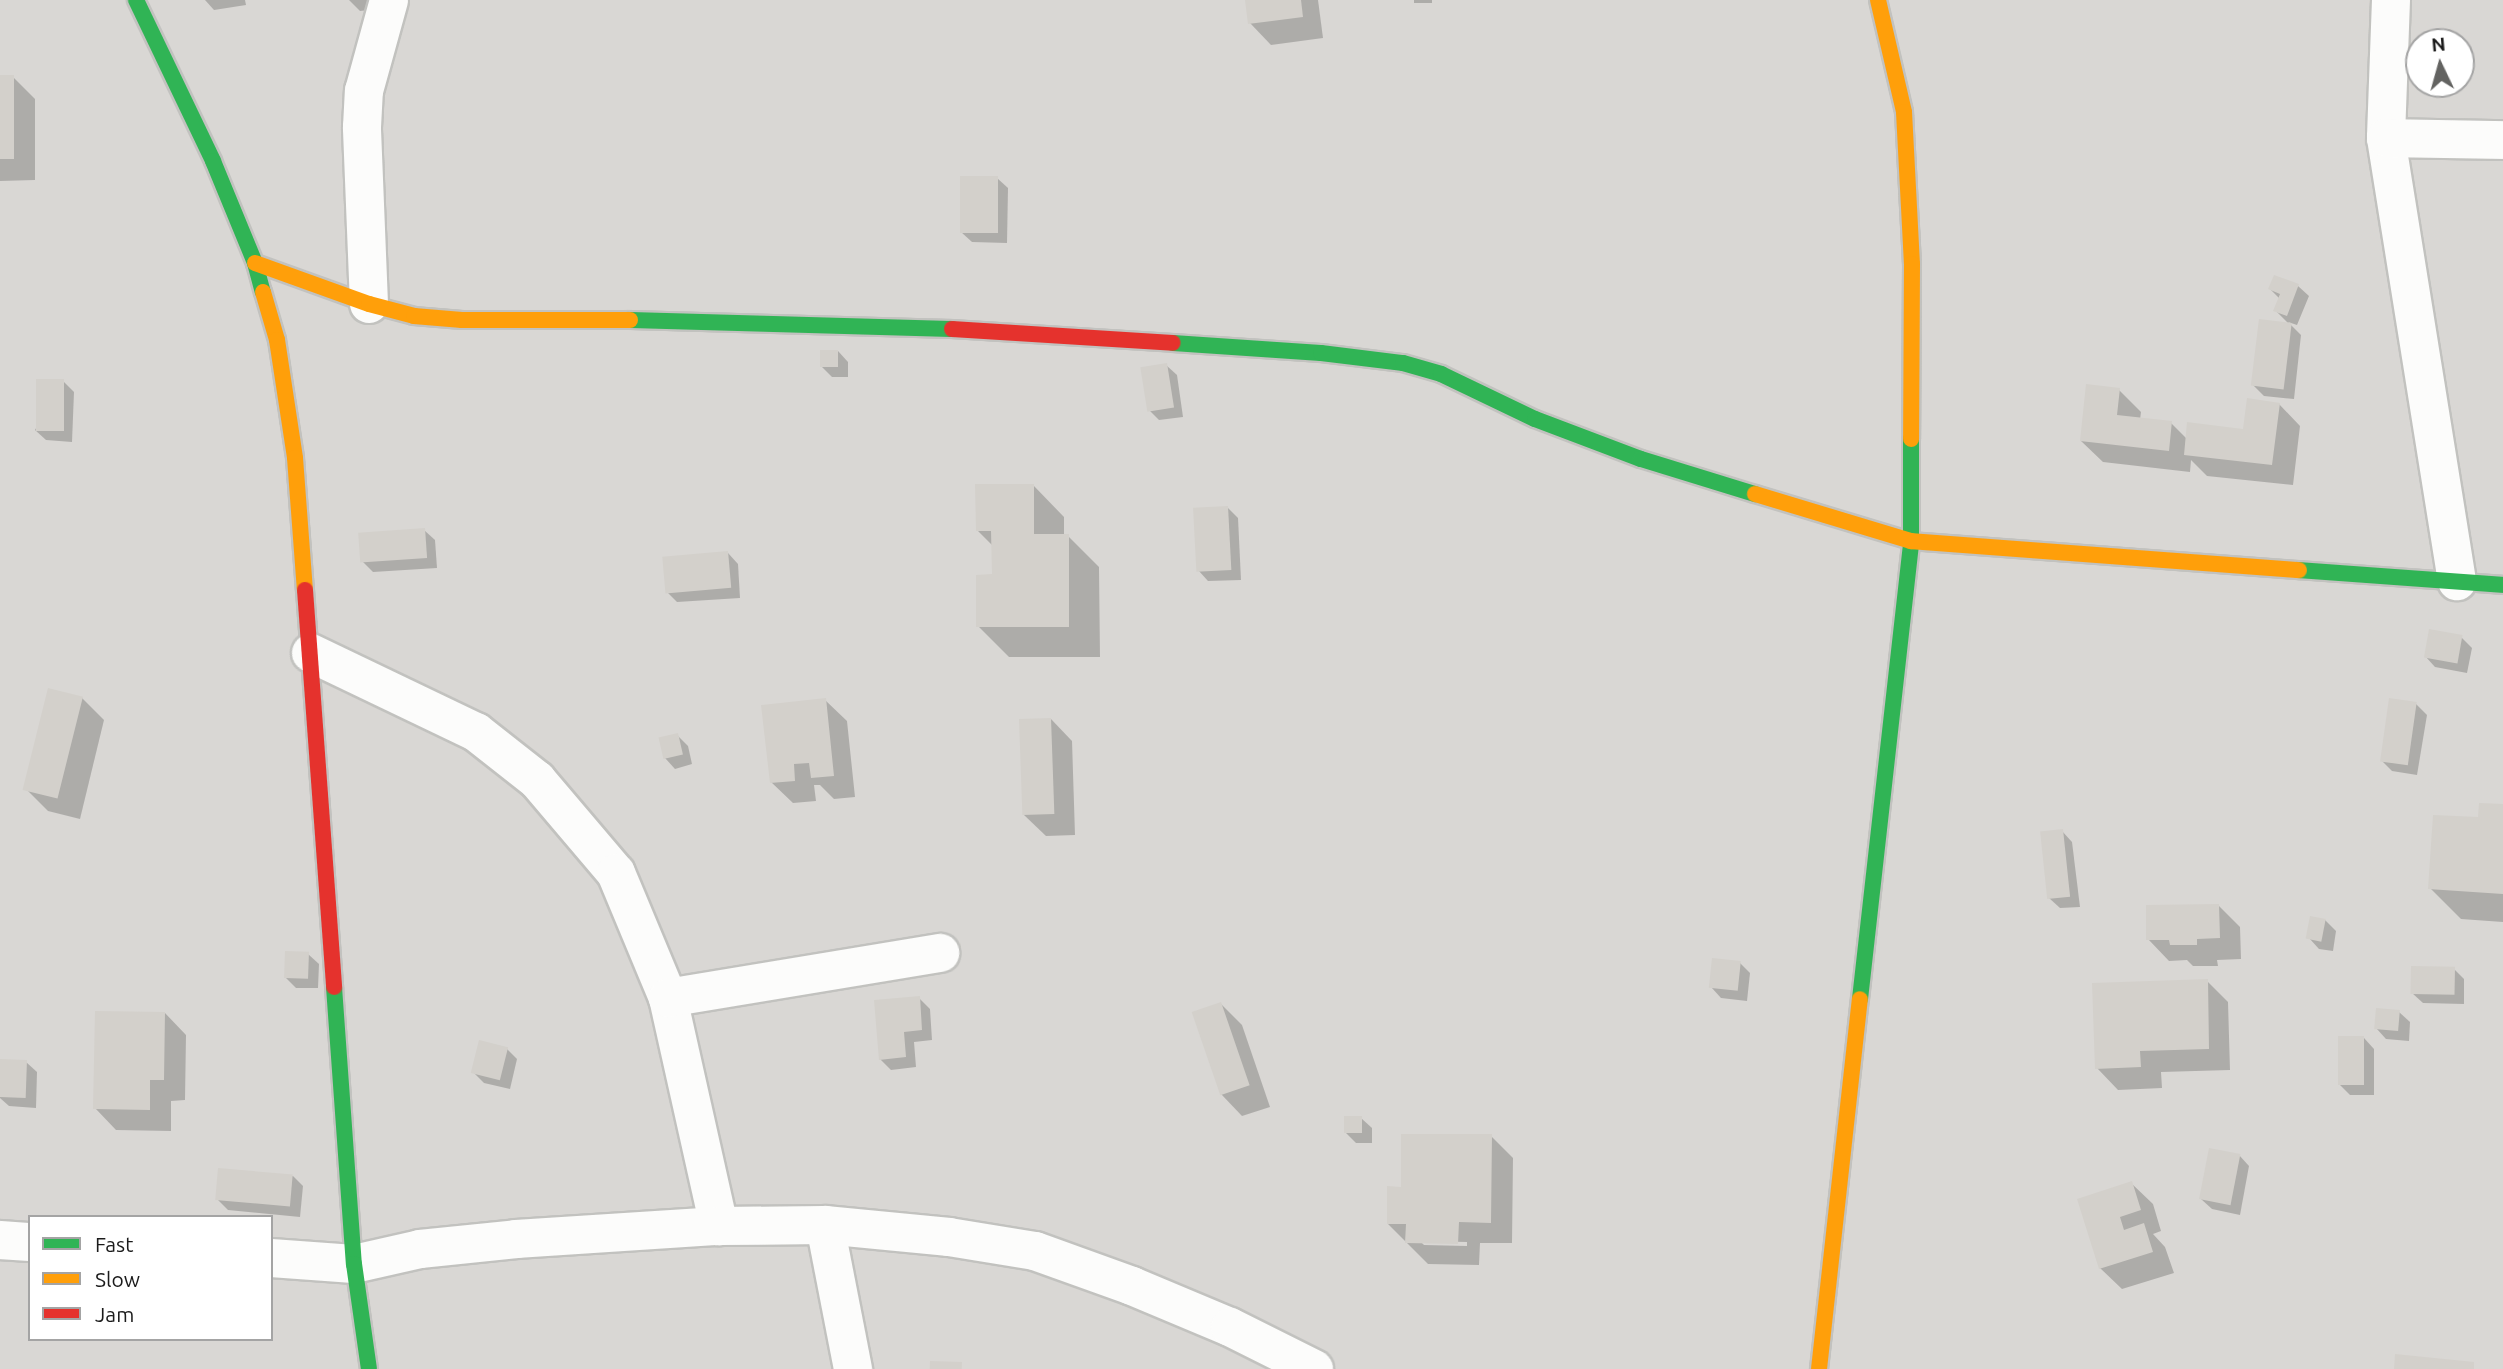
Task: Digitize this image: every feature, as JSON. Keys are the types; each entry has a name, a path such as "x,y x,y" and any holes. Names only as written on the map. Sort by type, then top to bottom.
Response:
{"street":[{"path":"136,0 213,161 255,263 276,340 295,458 354,1264 369,1369"},
{"path":"369,304 362,127 364,91 389,0"},
{"path":"1819,1369 1911,541 1912,264 1904,112 1878,0"},
{"path":"2391,0 2386,138 2457,581"},
{"path":"2386,138 2503,140"},
{"path":"255,263 369,304 414,316 462,320 641,320 953,329 1308,352 1402,363 1441,374 1535,419 1641,459 1911,541 2503,585"},
{"path":"311,653 477,733 537,780 616,873 668,998 719,1226"},
{"path":"668,998 940,953"},
{"path":"273,1258 354,1264 420,1249 719,1226 825,1225 949,1237 1035,1251 1132,1286 1230,1327 1314,1369"},
{"path":"825,1225 853,1369"},
{"path":"0,1240 28,1242"}],"shaded area":[{"path":"0,0 2503,0 2503,1369 0,1369"}],"building":[{"path":"1245,0 1301,0 1303,17 1248,24"},
{"path":"0,75 14,75 14,159 0,159"},
{"path":"960,176 998,176 998,233 960,233"},
{"path":"2274,275 2299,284 2287,316 2273,311 2280,294 2268,289"},
{"path":"2259,319 2292,323 2284,390 2251,386"},
{"path":"820,350 838,350 838,367 820,367"},
{"path":"1167,363 1174,407 1147,412 1140,367"},
{"path":"36,379 64,379 64,431 36,431"},
{"path":"2086,384 2120,388 2117,415 2172,421 2169,451 2080,441"},
{"path":"2247,398 2280,403 2272,465 2184,455 2187,422 2243,429"},
{"path":"975,484 1034,484 1034,534 1069,534 1069,627 976,627 976,575 992,574 991,531 976,531"},
{"path":"1228,506 1231,570 1196,572 1193,508"},
{"path":"425,528 427,558 360,563 358,533"},
{"path":"728,551 731,588 665,594 662,557"},
{"path":"2429,629 2462,635 2457,663 2424,658"},
{"path":"48,688 83,697 58,799 23,790"},
{"path":"826,698 834,776 811,778 809,763 794,764 795,781 770,783 761,705"},
{"path":"2389,698 2417,702 2408,765 2380,761"},
{"path":"1051,718 1054,814 1022,815 1019,719"},
{"path":"678,733 683,754 663,759 659,737"},
{"path":"2479,803 2503,804 2503,894 2428,889 2433,815 2478,817"},
{"path":"2063,829 2070,897 2047,899 2040,831"},
{"path":"2219,904 2220,938 2197,939 2197,945 2170,945 2169,940 2146,940 2146,905"},
{"path":"2310,916 2326,919 2321,942 2306,939"},
{"path":"285,951 309,952 308,979 284,978"},
{"path":"1712,958 1741,961 1738,991 1709,988"},
{"path":"2411,966 2455,967 2455,995 2411,994"},
{"path":"2208,979 2209,1049 2140,1051 2141,1067 2095,1069 2092,983"},
{"path":"920,996 922,1030 904,1032 906,1057 879,1060 874,1000"},
{"path":"1221,1002 1250,1085 1220,1095 1192,1012"},
{"path":"2376,1008 2400,1010 2398,1031 2374,1029"},
{"path":"95,1011 165,1012 164,1080 150,1080 150,1110 93,1109"},
{"path":"2338,1036 2364,1036 2364,1085 2338,1085"},
{"path":"479,1040 508,1047 500,1080 471,1073"},
{"path":"0,1059 27,1060 26,1098 0,1097"},
{"path":"1344,1116 1362,1116 1362,1133 1344,1133"},
{"path":"1401,1134 1492,1134 1491,1223 1459,1222 1458,1244 1405,1243 1406,1224 1387,1224 1387,1186 1401,1187"},
{"path":"2209,1148 2240,1154 2230,1205 2199,1199"},
{"path":"218,1168 293,1175 290,1206 215,1200"},
{"path":"2132,1181 2141,1210 2120,1217 2124,1230 2144,1223 2153,1252 2099,1269 2077,1199"},
{"path":"2395,1354 2474,1362 2474,1369 2394,1369"},
{"path":"930,1361 962,1362 962,1369 930,1369"}],"traffic: fast":[{"path":"136,0 213,161 255,263 263,292"},
{"path":"630,320 952,329"},
{"path":"1173,343 1321,353 1403,363 1441,374 1535,419 1641,459 1755,494"},
{"path":"1860,999 1911,541 1911,439"},
{"path":"2299,570 2503,585"},
{"path":"334,987 354,1264 369,1369"}],"traffic: slow":[{"path":"1878,0 1904,112 1912,264 1911,439"},
{"path":"255,263 369,304 414,316 462,320 630,320"},
{"path":"263,292 277,340 295,458 305,590"},
{"path":"1755,494 1911,541 2299,570"},
{"path":"1819,1369 1860,999"}],"traffic: jam":[{"path":"952,329 1173,343"},
{"path":"305,590 334,987"}]}
